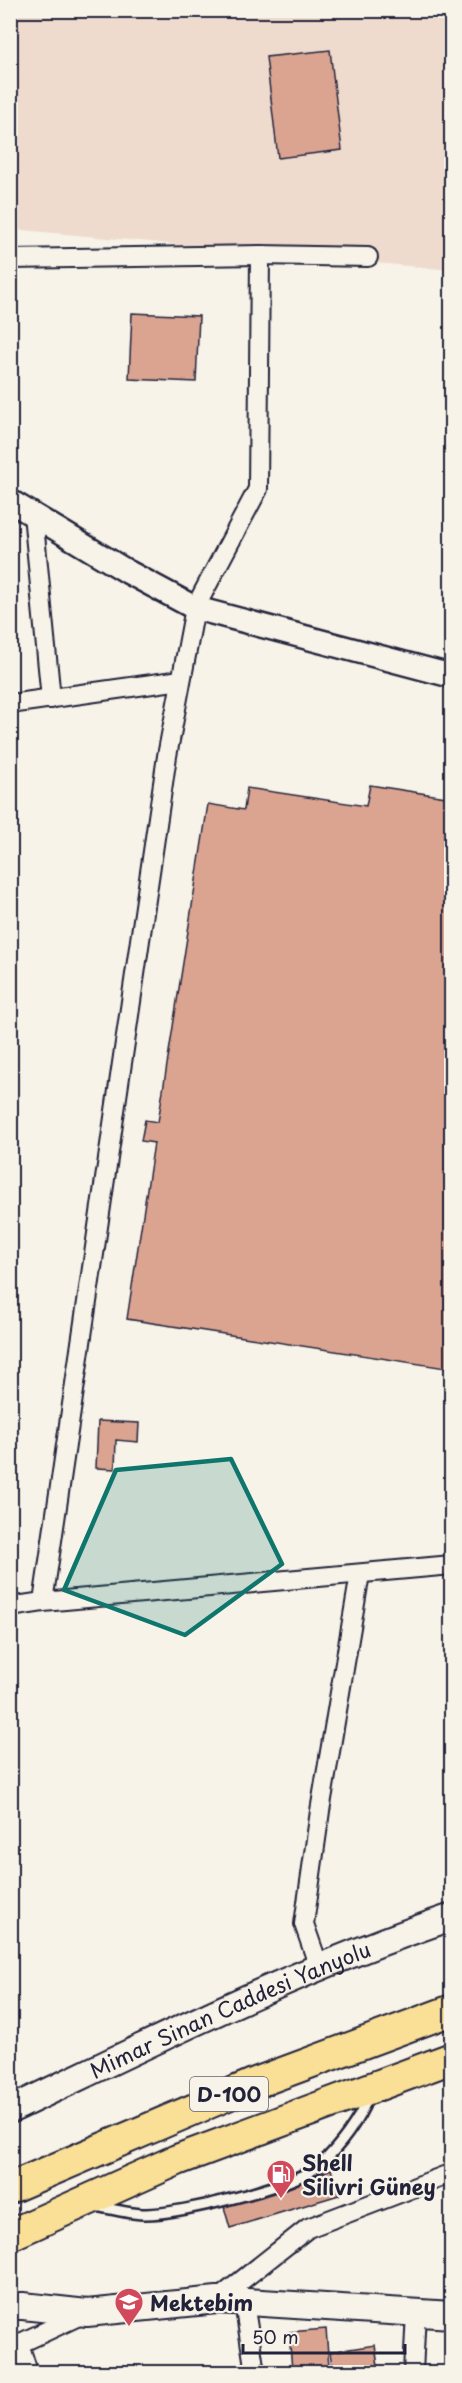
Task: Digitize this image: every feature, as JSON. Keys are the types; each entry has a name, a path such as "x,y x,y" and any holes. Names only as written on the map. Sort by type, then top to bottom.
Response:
{"highway":[{"name":"D-100","path":"10,2188 258,2082 452,2010"},
{"name":"D-100","path":"10,2235 177,2160 452,2058"}],"main road":[{"name":"Mimar Sinan Caddesi Yanyolu","path":"10,2110 319,1967 452,1917"},
{"path":"10,2306 87,2313 217,2300 452,2315"}],"street":[{"path":"10,259 260,255 368,257"},
{"path":"43,1602 165,767 181,680 195,608 258,489 260,255"},
{"path":"10,501 128,572 195,608 452,675"},
{"path":"33,514 51,699"},
{"path":"10,704 181,680"},
{"path":"10,1607 43,1602 452,1565"},
{"path":"319,1967 304,1924 320,1811 360,1574"},
{"path":"217,2300 308,2229 452,2173"},
{"path":"244,2303 255,2373"},
{"path":"413,2373 416,2312"},
{"path":"28,2373 15,2346 87,2313"}],"lane":[{"path":"79,2203 145,2214 190,2210 300,2176 320,2164 345,2135 364,2108 372,2087"}],"highlighted area":[{"path":"231,1459 282,1564 185,1635 64,1590 116,1470"}],"shaded area":[{"path":"10,11 451,11 451,270 11,229"}],"building":[{"path":"330,50 342,150 278,158 266,57"},
{"path":"132,313 199,316 196,382 129,379"},
{"path":"370,785 452,798 452,1369 127,1319 154,1143 141,1141 145,1120 158,1122 208,804 244,810 247,788 366,806"},
{"path":"98,1421 139,1423 138,1442 116,1440 115,1469 96,1468"},
{"path":"331,2169 339,2195 230,2228 224,2207 291,2187"},
{"path":"326,2329 329,2367 292,2370 289,2332"},
{"path":"375,2345 379,2373 333,2373 330,2352"}],"place":[{"name":"Shell Silivri Güney","path":"281,2200"},
{"name":"Mektebim","path":"129,2328"}]}
